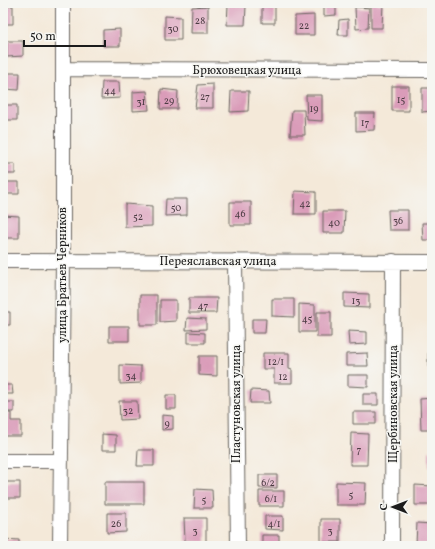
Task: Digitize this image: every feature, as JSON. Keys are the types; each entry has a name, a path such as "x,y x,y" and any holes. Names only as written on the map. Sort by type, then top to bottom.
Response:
{"street":[{"name":"улица Братьев Черников","path":"60,546 63,261 63,3"},
{"name":"Брюховецкая улица","path":"63,69 432,70"},
{"name":"Пластуновская улица","path":"235,261 238,546"},
{"name":"Щербиновская улица","path":"392,546 393,261"},
{"name":"Переяславская улица","path":"3,262 432,262"},
{"path":"3,461 60,461"}],"building":[{"path":"324,3 336,3 336,15 324,16"},
{"path":"371,3 383,4 382,28 371,28"},
{"path":"228,5 246,6 245,25 227,25"},
{"path":"3,6 13,6 13,24 3,24"},
{"path":"208,6 208,33 191,33 192,7"},
{"path":"262,6 275,6 275,23 262,23"},
{"path":"355,7 369,8 368,28 356,29"},
{"path":"314,15 314,35 295,35 295,16"},
{"path":"165,16 181,17 181,40 165,40"},
{"path":"348,19 348,35 338,35 339,20"},
{"path":"120,29 120,46 103,46 103,30"},
{"path":"7,41 23,41 23,56 7,57"},
{"path":"3,73 20,73 19,90 3,89"},
{"path":"102,82 119,82 120,98 101,99"},
{"path":"213,84 213,108 195,108 198,85"},
{"path":"392,86 409,86 409,111 392,111"},
{"path":"422,88 432,88 432,111 422,112"},
{"path":"161,89 178,91 177,109 160,109"},
{"path":"147,91 149,110 133,111 133,92"},
{"path":"231,91 249,91 248,111 230,112"},
{"path":"306,95 322,95 322,121 307,120"},
{"path":"3,105 17,105 17,120 3,120"},
{"path":"292,110 304,110 305,135 290,135"},
{"path":"356,113 375,113 374,130 356,131"},
{"path":"3,164 15,164 15,174 3,174"},
{"path":"3,182 19,182 19,194 3,194"},
{"path":"295,191 316,192 316,214 294,214"},
{"path":"166,199 187,199 187,215 165,216"},
{"path":"230,202 251,202 251,225 230,225"},
{"path":"125,204 152,206 152,226 125,227"},
{"path":"388,210 408,210 408,230 389,230"},
{"path":"323,211 345,211 344,233 323,233"},
{"path":"3,215 19,216 19,238 3,238"},
{"path":"422,223 432,223 432,240 423,240"},
{"path":"344,293 369,294 369,308 344,307"},
{"path":"140,295 157,295 157,325 140,325"},
{"path":"189,298 217,298 216,313 189,313"},
{"path":"272,299 294,299 294,317 272,316"},
{"path":"160,300 176,300 176,321 160,322"},
{"path":"299,304 315,305 315,332 299,332"},
{"path":"3,312 10,312 10,325 3,325"},
{"path":"317,312 331,312 331,337 317,337"},
{"path":"187,318 206,319 206,329 186,330"},
{"path":"252,319 266,319 265,333 252,333"},
{"path":"109,326 129,326 129,341 109,341"},
{"path":"348,331 367,332 367,344 349,345"},
{"path":"188,332 205,333 205,343 188,343"},
{"path":"263,353 289,353 289,369 292,370 292,383 274,383 274,369 263,369"},
{"path":"367,353 368,366 346,366 346,354"},
{"path":"428,353 432,353 432,367 428,367"},
{"path":"199,356 217,356 217,376 199,375"},
{"path":"120,365 141,366 141,383 120,384"},
{"path":"348,375 368,375 368,387 348,386"},
{"path":"3,385 12,385 13,394 3,394"},
{"path":"251,390 269,391 270,403 250,403"},
{"path":"363,394 378,394 378,405 363,405"},
{"path":"166,395 176,395 176,409 166,409"},
{"path":"432,398 432,430 421,430 420,399"},
{"path":"119,401 137,401 138,419 120,420"},
{"path":"3,402 14,402 14,412 3,412"},
{"path":"353,412 376,412 376,424 353,424"},
{"path":"3,413 11,413 11,421 21,421 21,436 3,436"},
{"path":"162,415 173,416 173,429 162,430"},
{"path":"351,433 368,434 367,465 350,465"},
{"path":"102,434 116,435 116,450 102,450"},
{"path":"138,450 154,450 154,466 137,466"},
{"path":"429,451 432,451 432,466 429,466"},
{"path":"259,475 277,475 277,488 259,488"},
{"path":"3,482 20,482 20,498 3,498"},
{"path":"105,482 144,482 144,504 105,504"},
{"path":"336,482 366,483 365,505 336,505"},
{"path":"415,485 432,486 432,505 415,505"},
{"path":"195,489 212,490 213,508 194,508"},
{"path":"259,491 284,491 284,506 259,506"},
{"path":"107,513 126,513 126,532 107,533"},
{"path":"265,516 283,516 283,530 265,529"},
{"path":"184,518 206,518 206,542 185,541"},
{"path":"321,519 340,519 340,542 321,542"},
{"path":"417,523 432,524 432,544 416,544"},
{"path":"262,535 279,535 279,546 262,546"},
{"path":"3,539 19,540 19,546 3,546"}]}
